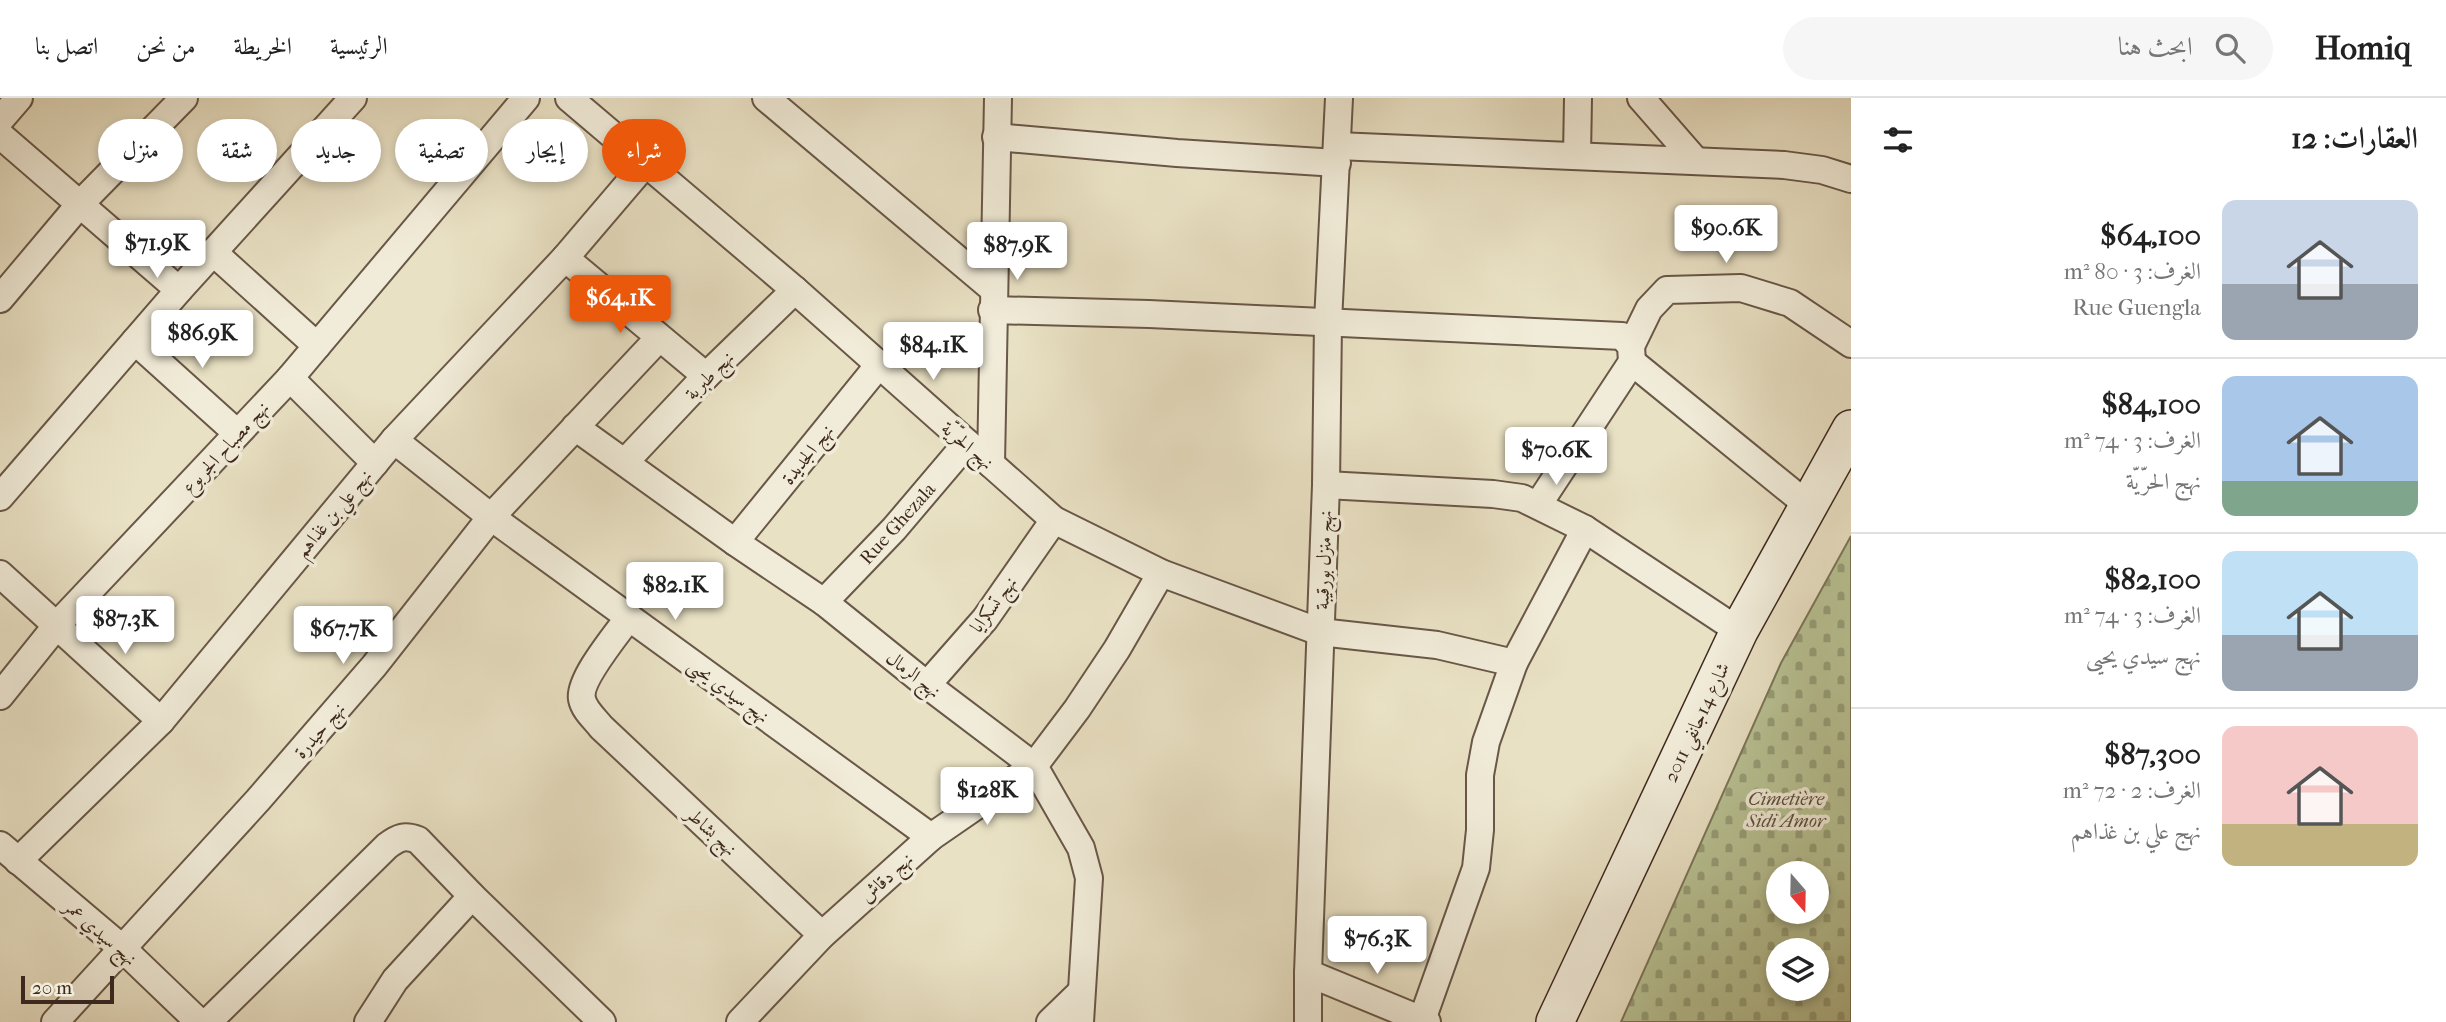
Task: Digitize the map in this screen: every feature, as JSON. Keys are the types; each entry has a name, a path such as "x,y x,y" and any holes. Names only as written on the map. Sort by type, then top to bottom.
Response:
{"street":[{"path":"0,120 19,98"},
{"path":"0,299 80,204 184,98"},
{"path":"0,497 179,290 353,98"},
{"name":"نهج مصباح الجربوع","path":"0,696 57,625 290,378 526,98"},
{"name":"نهج الحرّيّة","path":"569,98 602,126"},
{"path":"766,98 993,300 1149,314 1622,336 1632,354 1809,506"},
{"path":"991,464 998,98"},
{"name":"نهج منزل بورقيبة","path":"1308,1022 1326,485 1328,322 1339,98"},
{"path":"1577,156 1578,98"},
{"path":"1641,98 1696,161"},
{"path":"0,135 179,290"},
{"path":"996,137 1177,153 1577,156 1784,165 1822,170 1851,180"},
{"name":"نهج علي بن غذاهم","path":"9,853 161,721 394,440 565,258 630,182"},
{"name":"نهج الحرّيّة","path":"668,182 795,290 1054,520 1161,573 1320,632 1437,645 1514,663"},
{"path":"213,253 317,346"},
{"path":"565,258 706,376"},
{"path":"1538,505 1632,354 1649,309 1667,290 1741,288 1790,303 1851,344"},
{"name":"نهج طبربة","path":"625,462 706,376 795,290"},
{"name":"نهج حيدرة","path":"55,1022 374,666 491,517 659,338"},
{"path":"135,341 237,433"},
{"name":"نهج الجديدة","path":"735,542 878,366"},
{"path":"290,378 375,463"},
{"name":"نهج الرمال","path":"575,427 824,602 1034,766 1081,848 1089,878 1080,1022"},
{"name":"شارع 14جانفي 2011","path":"1555,1022 1739,631 1851,429"},
{"name":"نهج سيدي يحيى","path":"394,440 491,517 931,837"},
{"name":"Rue Ghezala","path":"824,602 894,529 967,443"},
{"path":"1326,485 1522,498 1585,529 1739,631"},
{"name":"نهج تسكرايا","path":"927,685 985,619 1054,520"},
{"path":"1308,973 1424,1021 1476,868 1480,830 1480,775 1486,742 1514,663 1585,529"},
{"name":"نهج دقاش","path":"740,1022 822,935 931,837 1034,766 1117,649 1161,573"},
{"path":"0,574 161,721"},
{"name":"نهج بشاطر","path":"629,617 584,683 582,699 588,712 822,935"},
{"path":"208,1022 387,845 408,836 418,840 602,1022"},
{"name":"نهج سيدي عمر","path":"9,853 123,949 199,1022"},
{"path":"368,1022 396,980 472,896"},
{"path":"1050,1022 1081,992"}],"green space":[{"name":"Cimetière Sidi Amor","path":"1851,536 1851,1022 1621,1022 1781,663"}]}
